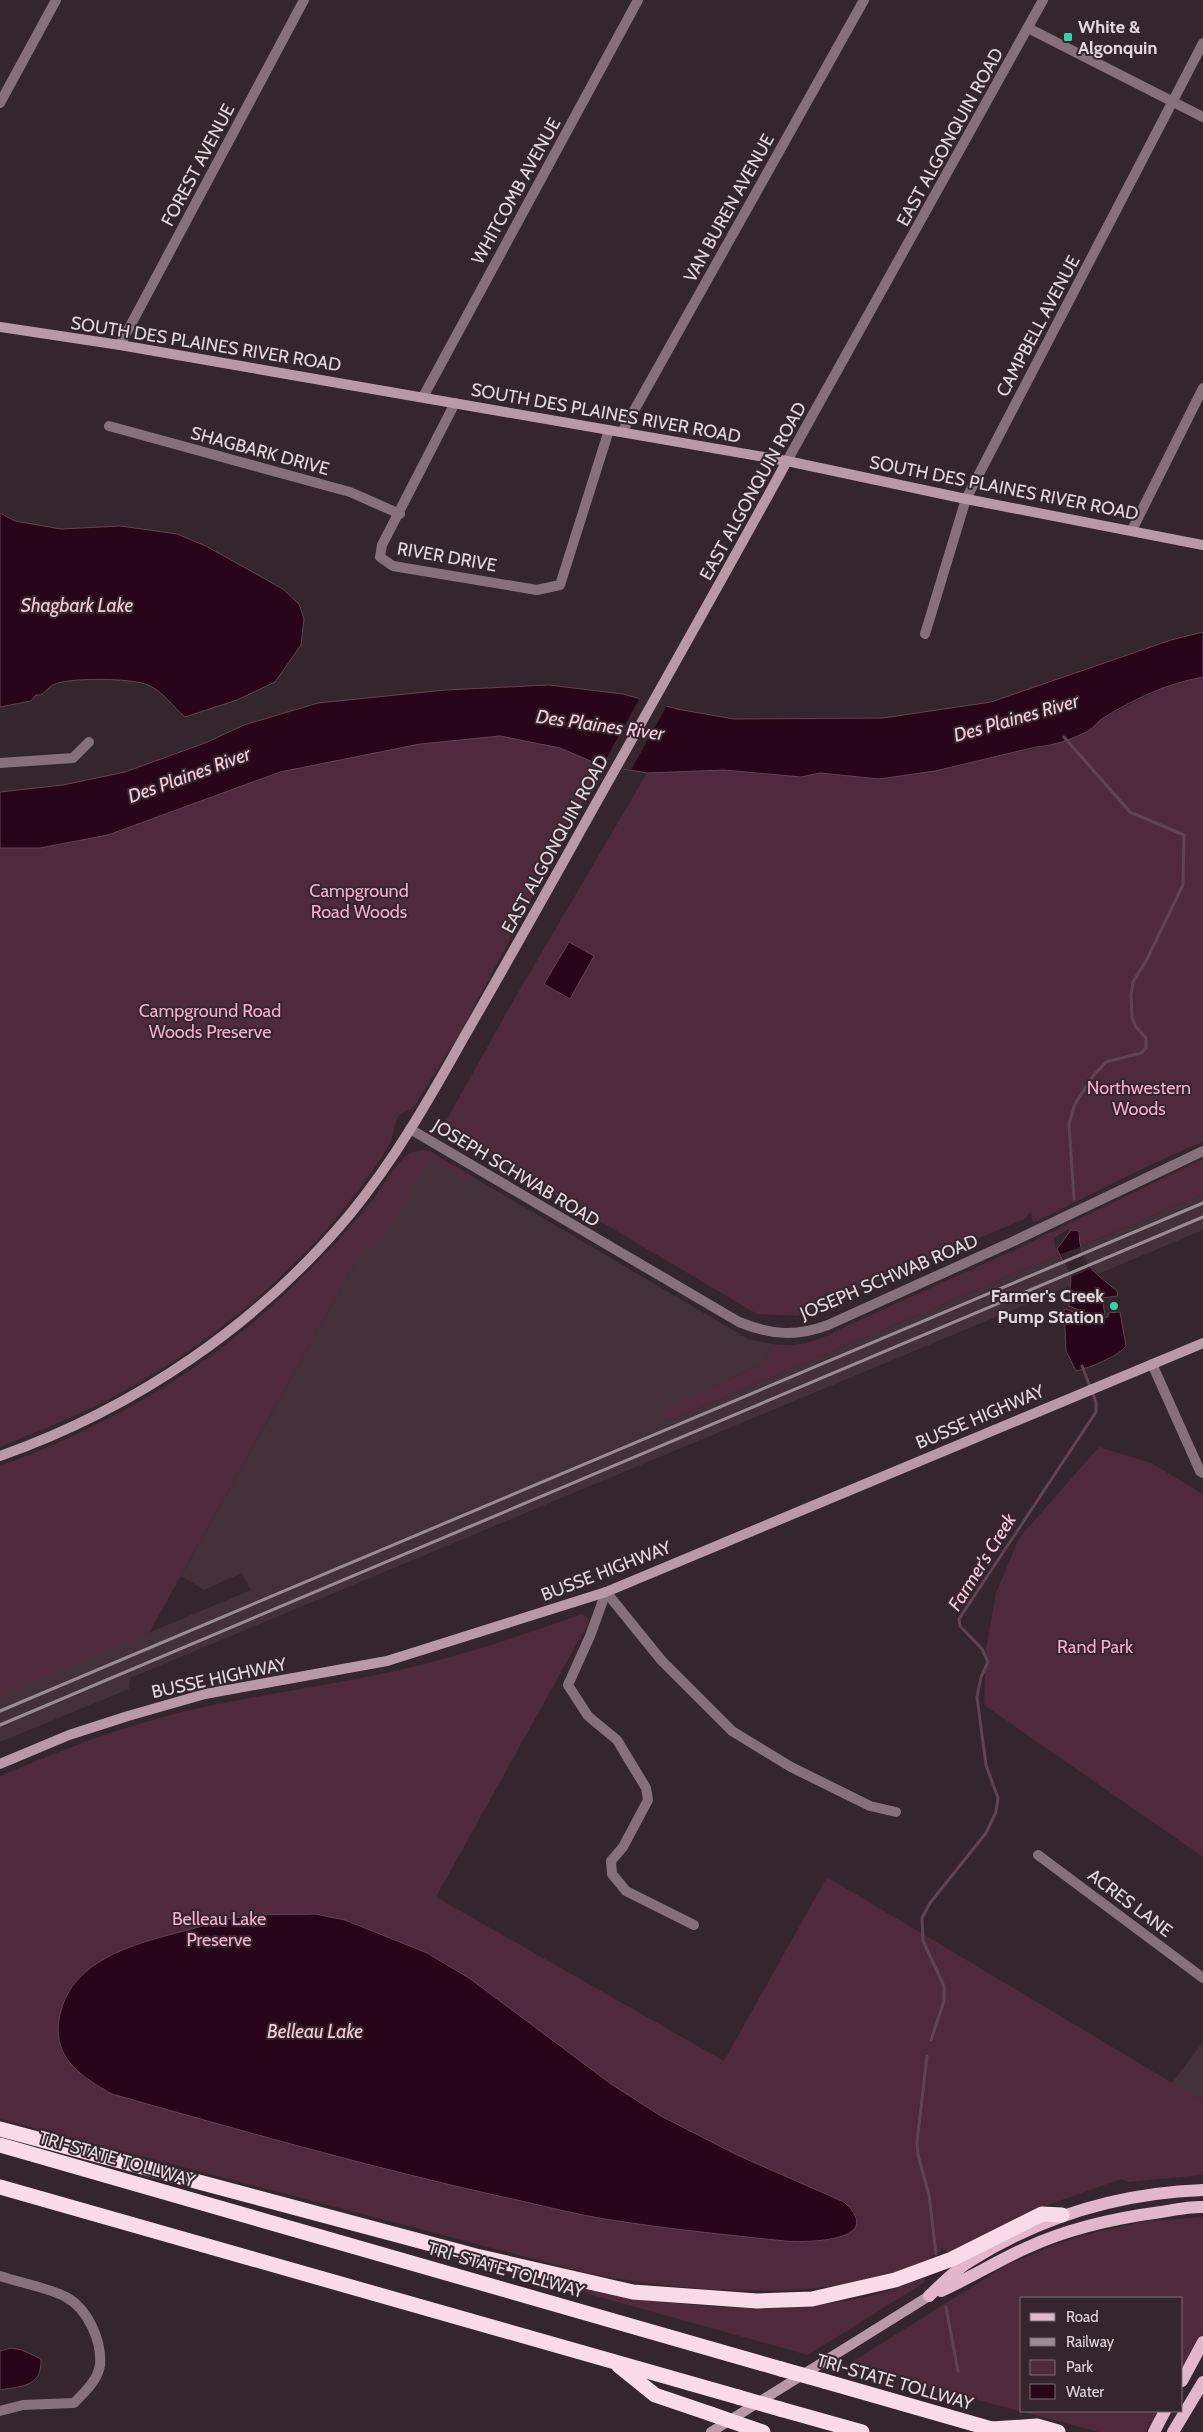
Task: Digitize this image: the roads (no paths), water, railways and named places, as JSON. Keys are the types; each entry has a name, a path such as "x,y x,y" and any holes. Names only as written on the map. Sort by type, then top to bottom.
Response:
{"highway":[{"path":"0,2129 476,2256 633,2292 757,2301 812,2299 895,2280 952,2259 1042,2214 1062,2215"},
{"name":"TRI-STATE TOLLWAY","path":"0,2145 997,2430 1037,2426 1058,2432"},
{"path":"0,2187 862,2432"},
{"path":"614,2362 654,2395 757,2430"}],"main road":[{"name":"SOUTH DES PLAINES RIVER ROAD","path":"0,327 120,345 787,461 966,499 1203,545"},
{"name":"EAST ALGONQUIN ROAD","path":"0,1456 105,1410 166,1376 223,1336 272,1295 310,1259 356,1206 410,1129 453,1057 787,461"},
{"name":"BUSSE HIGHWAY","path":"0,1764 69,1735 128,1716 206,1694 387,1661 606,1592 1203,1342"},
{"path":"929,2296 968,2262 1015,2236 1062,2215 1103,2202 1203,2183"},
{"path":"1142,2194 1203,2190"},
{"path":"711,2432 929,2296 970,2278 1026,2248 1059,2234 1094,2224 1201,2207"},
{"path":"1183,2379 1203,2342"},
{"path":"1174,2432 1203,2382"},
{"path":"1154,2432 1165,2412"}],"street":[{"path":"0,103 56,0"},
{"name":"FOREST AVENUE","path":"120,345 304,0"},
{"name":"WHITCOMB AVENUE","path":"423,397 638,0"},
{"name":"VAN BUREN AVENUE","path":"622,432 864,0"},
{"name":"EAST ALGONQUIN ROAD","path":"787,461 1043,0"},
{"path":"1028,28 1203,117"},
{"name":"CAMPBELL AVENUE","path":"925,634 966,499 1203,43"},
{"path":"1132,530 1203,388"},
{"name":"RIVER DRIVE","path":"455,403 381,551 382,560 393,566 537,590 560,585 609,430"},
{"name":"SHAGBARK DRIVE","path":"109,426 350,492 400,514"},
{"path":"0,764 73,758 89,742"},
{"name":"JOSEPH SCHWAB ROAD","path":"410,1129 740,1322 771,1334 784,1335 807,1332 828,1325 1014,1242 1203,1150"},
{"path":"1152,1364 1200,1471 1203,1472"},
{"path":"606,1592 662,1661 732,1731 809,1776 870,1806 896,1812"},
{"path":"606,1592 590,1636 568,1685 588,1716 617,1740 646,1788 648,1800 623,1847 611,1861 612,1874 626,1891 694,1925"},
{"name":"ACRES LANE","path":"1038,1855 1203,1978"},
{"path":"0,2276 66,2298 87,2315 96,2336 100,2366 89,2389 74,2402 23,2405 0,2411"}],"water":[{"name":"Shagbark Lake","path":"0,513 15,521 61,529 121,526 177,534 206,546 283,589 299,604 304,619 301,645 275,682 237,700 185,717 154,688 140,683 115,680 60,682 51,686 41,695 36,695 31,701 0,707"},
{"name":"Des Plaines River","path":"1203,632 1203,677 1177,683 1139,698 1103,718 1088,731 1056,744 935,771 879,779 820,773 801,777 724,770 647,773 600,765 560,748 500,736 420,744 280,772 108,835 40,848 0,848 0,792 63,785 125,772 205,743 244,725 318,703 445,690 549,685 623,694 677,709 734,719 883,718 991,702 1171,640"},
{"path":"569,942 594,956 570,999 544,984"},
{"path":"1071,1230 1079,1231 1082,1252 1089,1266 1117,1291 1118,1296 1102,1298 1105,1314 1094,1316 1069,1306 1071,1277 1057,1249"},
{"path":"1066,1309 1094,1320 1108,1317 1108,1313 1120,1312 1126,1346 1111,1358 1076,1371 1066,1351 1064,1310"},
{"name":"Belleau Lake","path":"315,1914 345,1920 427,1953 469,1978 611,2084 661,2116 737,2155 844,2202 855,2215 856,2225 851,2232 840,2237 826,2240 785,2241 676,2229 582,2215 350,2160 112,2094 80,2073 65,2056 58,2034 59,2020 65,1999 75,1983 89,1969 106,1958 145,1942 223,1920 255,1915"},
{"path":"11,2348 22,2350 41,2359 40,2368 38,2375 29,2383 23,2386 0,2390 0,2351"}],"waterway":[{"name":"Farmer's Creek","path":"1064,737 1130,812 1184,835 1183,885 1146,961 1133,982 1131,995 1132,1017 1136,1027 1146,1038 1146,1048 1141,1053 1106,1062 1093,1076 1075,1104 1069,1124 1074,1199"},
{"name":"Farmer's Creek","path":"931,2040 944,2001 944,1986 923,1941 922,1918 930,1903 986,1833 996,1812 998,1798 986,1765 977,1697 981,1677 988,1662 982,1649 960,1626 959,1619 1096,1412 1096,1402 1082,1366"},
{"name":"Farmer's Creek","path":"927,2056 917,2142 918,2155 929,2195 936,2254"},
{"name":"Farmer's Creek","path":"946,2307 958,2371"}],"railway":[{"path":"0,1711 1203,1203"},
{"path":"0,1725 1203,1217"}],"place":[{"name":"White & Algonquin","path":"1068,37"},
{"name":"Farmer's Creek Pump Station","path":"1114,1306"}],"park label":[{"name":"Campground Road Woods","path":"359,901"},
{"name":"Campground Road Woods Preserve","path":"210,1021"},
{"name":"Northwestern Woods","path":"1139,1098"},
{"name":"Rand Park","path":"1095,1647"},
{"name":"Belleau Lake Preserve","path":"219,1929"}]}
